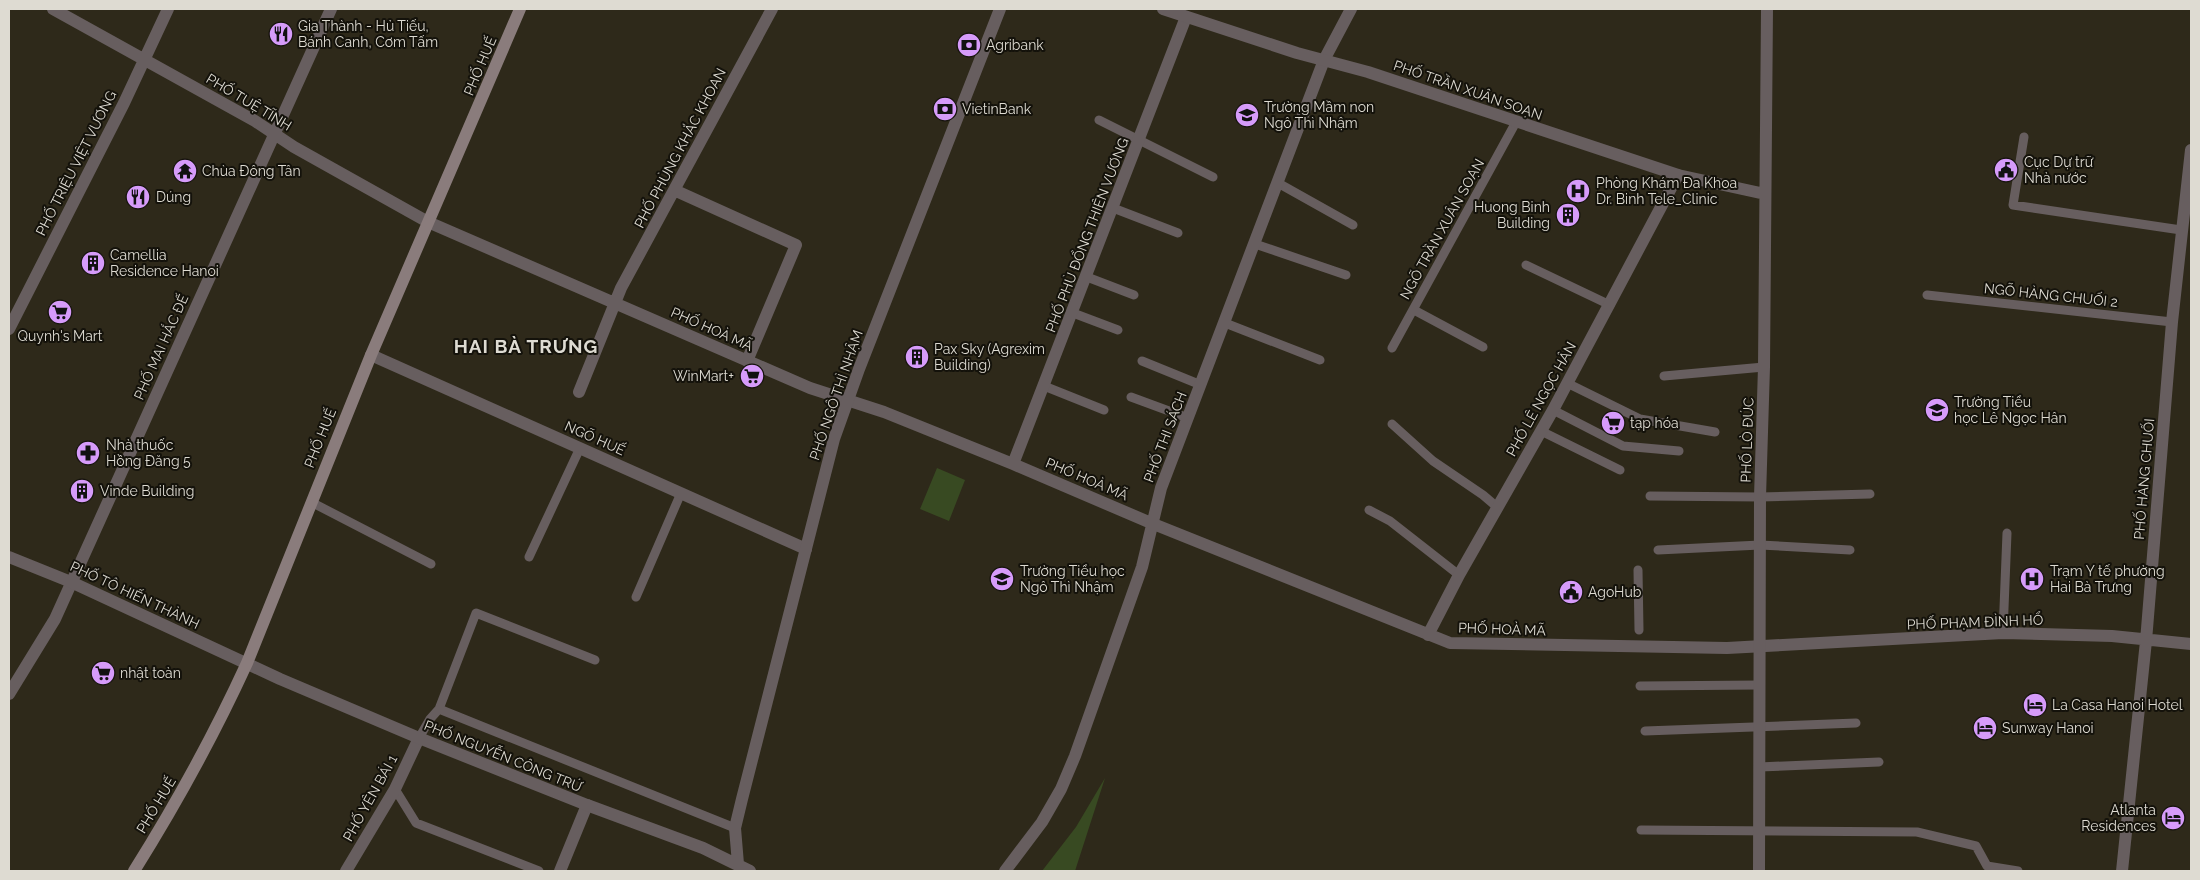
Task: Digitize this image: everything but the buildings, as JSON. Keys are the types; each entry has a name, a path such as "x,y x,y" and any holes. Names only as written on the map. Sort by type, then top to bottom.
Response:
{"main road":[{"name":"PHỐ HUẾ","path":"134,871 177,801 227,707 247,663 371,355 520,9"}],"street":[{"name":"PHỐ TUỆ TĨNH","path":"53,9 256,121 294,147 428,222"},
{"name":"PHỐ TRIỆU VIỆT VƯƠNG","path":"9,329 124,104 168,9"},
{"name":"PHỐ MAI HẮC ĐẾ","path":"9,694 55,619 331,9"},
{"name":"PHỐ PHÙNG KHẮC KHOAN","path":"579,392 621,288 772,9"},
{"name":"PHỐ NGÔ THÌ NHẬM","path":"735,868 735,828 834,439 847,400 1000,9"},
{"name":"PHỐ TRẦN XUÂN SOẠN","path":"1163,9 1368,72 1678,175 1765,194"},
{"name":"PHỐ THI SÁCH","path":"1005,871 1042,822 1061,790 1142,566 1151,523 1162,488 1324,60 1351,9"},
{"name":"PHỐ LÒ ĐÚC","path":"1759,871 1760,497 1764,367 1767,9"},
{"name":"PHỐ PHÙ ĐỔNG THIÊN VƯƠNG","path":"1013,464 1087,277 1186,17"},
{"name":"PHỐ HÀNG CHUỐI","path":"2122,871 2146,641 2172,322 2185,228 2191,156"},
{"name":"PHỐ LÊ NGỌC HÂN","path":"1428,635 1610,305 1678,175"},
{"path":"674,190 796,245 747,362"},
{"name":"PHỐ HOÀ MÃ","path":"428,222 810,388 884,412 1013,464 1151,523 1450,643 1727,648 1759,646"},
{"name":"NGÕ HUẾ","path":"371,355 806,550"},
{"name":"PHỐ TÔ HIẾN THÀNH","path":"9,557 71,582 247,663"},
{"name":"PHỐ PHẠM ĐÌNH HỔ","path":"1759,646 2003,633 2112,636 2146,641 2191,644"},
{"name":"PHỐ NGUYỄN CÔNG TRỨ","path":"247,663 419,738 587,805 703,848 735,868 750,871"},
{"name":"PHỐ YÊN BÁI 1","path":"346,871 394,789 419,738"},
{"path":"560,871 587,805"}],"lane":[{"path":"1099,120 1213,177"},
{"name":"NGÕ TRẦN XUÂN SOẠN","path":"1392,348 1516,122"},
{"path":"2024,137 2013,205 2185,228"},
{"path":"1278,183 1353,225"},
{"path":"1113,208 1178,233"},
{"path":"1254,244 1346,276"},
{"path":"1526,265 1610,305"},
{"path":"1087,277 1134,295"},
{"name":"NGÕ HÀNG CHUỐI 2","path":"1927,295 2172,322"},
{"path":"1414,310 1483,348"},
{"path":"1073,312 1118,330"},
{"path":"1225,323 1320,360"},
{"path":"1142,361 1201,384"},
{"path":"1664,376 1764,367"},
{"path":"1567,383 1640,419 1715,432"},
{"path":"1044,386 1104,410"},
{"path":"1131,397 1188,418"},
{"path":"1552,410 1623,446 1679,451"},
{"path":"1392,424 1433,461 1483,495 1497,508"},
{"path":"1541,431 1620,470"},
{"path":"529,557 580,448"},
{"path":"636,597 681,493"},
{"path":"1650,496 1760,497 1870,494"},
{"path":"311,502 431,564"},
{"path":"1369,510 1390,521 1460,575"},
{"path":"2003,633 2007,533"},
{"path":"1658,550 1760,545 1850,550"},
{"path":"1638,570 1639,630"},
{"path":"419,738 430,719 439,709 476,613 595,660"},
{"path":"1640,686 1759,685"},
{"path":"439,709 735,828"},
{"path":"1645,731 1856,722"},
{"path":"1759,767 1879,762"},
{"path":"394,789 416,823 539,871"},
{"path":"1641,830 1917,832 1976,846 1987,866 2018,871"}],"green space":[{"path":"937,468 965,480 949,521 920,509"},
{"path":"1105,778 1075,871 1042,871 1076,827"}],"place":[{"name":"Gia Thành - Hủ Tiếu, Bánh Canh, Cơm Tấm","path":"281,34"},
{"name":"Agribank","path":"969,45"},
{"name":"VietinBank","path":"945,109"},
{"name":"Trường Mầm non Ngô Thì Nhậm","path":"1247,115"},
{"name":"Cục Dự trữ Nhà nước","path":"2006,170"},
{"name":"Chùa Đông Tân","path":"185,171"},
{"name":"Phòng Khám Đa Khoa Dr. Binh Tele_Clinic","path":"1578,191"},
{"name":"Dúng","path":"138,197"},
{"name":"Huong Binh Building","path":"1568,215"},
{"name":"Camellia Residence Hanoi","path":"93,263"},
{"name":"Quynh's Mart","path":"60,312"},
{"name":"Pax Sky (Agrexim Building)","path":"917,357"},
{"name":"WinMart+","path":"752,376"},
{"name":"Trường Tiểu học Lê Ngọc Hân","path":"1937,410"},
{"name":"tạp hóa","path":"1613,423"},
{"name":"Nhà thuốc Hồng Đăng 5","path":"88,453"},
{"name":"Vinde Building","path":"82,491"},
{"name":"Trường Tiểu học Ngô Thì Nhậm","path":"1002,579"},
{"name":"Trạm Y tế phường Hai Bà Trưng","path":"2032,579"},
{"name":"AgoHub","path":"1571,592"},
{"name":"nhật toàn","path":"103,673"},
{"name":"La Casa Hanoi Hotel","path":"2035,705"},
{"name":"Sunway Hanoi","path":"1985,728"},
{"name":"Atlanta Residences","path":"2173,818"}],"district":[{"name":"HAI BÀ TRƯNG","path":"526,346"}]}
